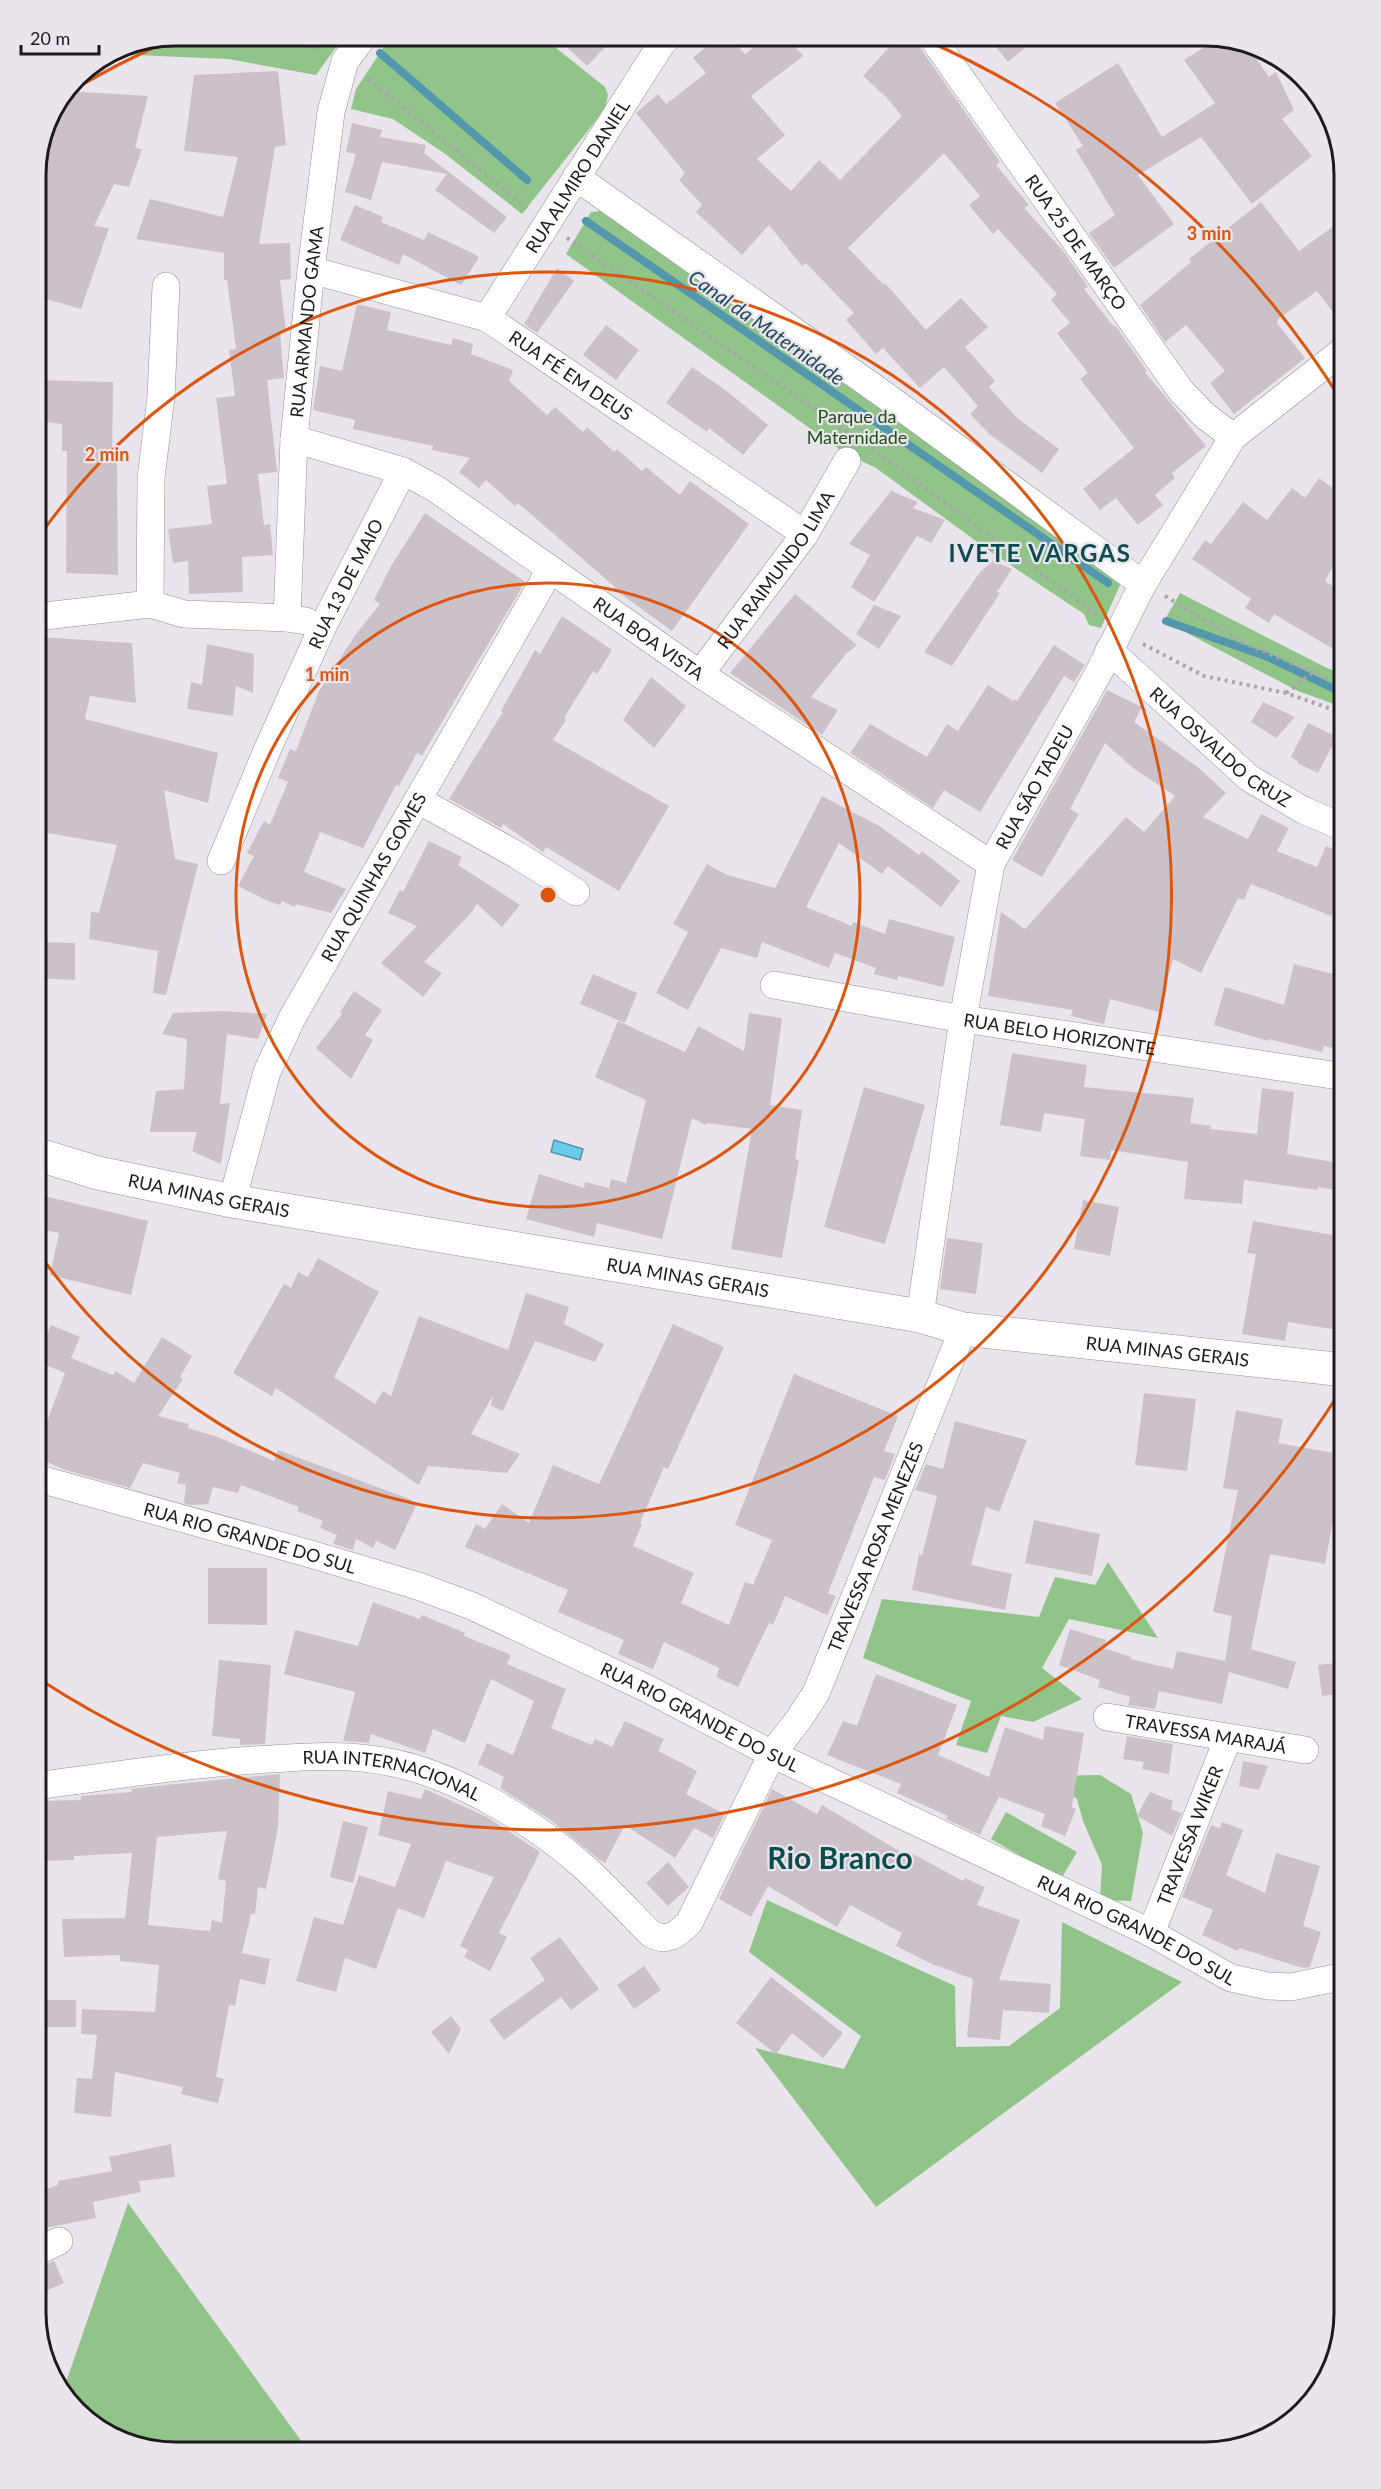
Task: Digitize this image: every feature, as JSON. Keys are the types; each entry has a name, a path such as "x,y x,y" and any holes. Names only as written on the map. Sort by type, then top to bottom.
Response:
{"street":[{"name":"RUA ARMANDO GAMA","path":"287,618 294,439 311,270 331,112 345,61 356,47"},
{"name":"RUA ALMIRO DANIEL","path":"487,318 659,47"},
{"name":"RUA 25 DE MARÇO","path":"939,47 1181,391 1204,415 1233,437"},
{"path":"572,183 893,401 1141,589"},
{"name":"RUA FÉ EM DEUS","path":"311,270 487,318 805,534"},
{"path":"150,604 151,478 161,398 166,286"},
{"name":"RUA SÃO TADEU","path":"920,1316 963,1019 991,864 1141,589 1233,437 1334,358"},
{"name":"RUA BOA VISTA","path":"294,439 403,471 436,489 699,674 991,864"},
{"name":"RUA RAIMUNDO LIMA","path":"699,674 805,534 847,461"},
{"name":"RUA 13 DE MAIO","path":"220,861 324,624 403,471"},
{"name":"RUA QUINHAS GOMES","path":"232,1201 267,1072 292,1018 550,570"},
{"path":"47,616 150,604 184,614 287,618 324,624"},
{"name":"RUA OSVALDO CRUZ","path":"1117,636 1249,778 1303,810 1334,823"},
{"path":"418,800 517,855 576,892"},
{"name":"RUA BELO HORIZONTE","path":"774,985 963,1019 1334,1075"},
{"name":"RUA MINAS GERAIS","path":"47,1157 98,1173 232,1201 920,1316 963,1329 1334,1369"},
{"name":"TRAVESSA ROSA MENEZES","path":"689,1923 772,1754 816,1693 963,1329"},
{"name":"RUA RIO GRANDE DO SUL","path":"46,1481 307,1553 418,1586 461,1602 645,1688 772,1754 1151,1933 1232,1978 1268,1986 1291,1987 1334,1978"},
{"name":"TRAVESSA MARAJÁ","path":"1107,1717 1305,1750"},
{"name":"TRAVESSA WIKER","path":"1151,1933 1228,1738"},
{"name":"RUA INTERNACIONAL","path":"46,1785 235,1761 352,1757 394,1763 428,1773 478,1795 527,1824 584,1866 651,1934 659,1938 672,1937 689,1923"}],"path":[{"path":"312,47 333,54 345,61 550,220 857,438 1117,636 1204,676 1286,693 1334,710"},
{"path":"1141,589 1239,641 1334,682"},
{"path":"1286,693 1313,672"}],"green space":[{"path":"167,47 336,47 316,75 228,59 129,55"},
{"path":"384,47 555,47 605,87 608,95 605,109 522,214 444,153 393,119 351,109 356,89"},
{"name":"Parque da Maternidade","path":"601,211 1117,577 1120,585 1101,628 1089,625 1084,614 991,552 876,468 843,452 566,254 591,212"},
{"path":"1180,593 1334,671 1334,704 1298,691 1164,621"},
{"path":"1108,1562 1158,1638 1069,1619 1042,1668 1082,1699 1033,1722 1001,1716 987,1753 956,1745 971,1701 863,1658 882,1599 1039,1617 1055,1577 1095,1585"},
{"path":"1100,1775 1131,1794 1143,1833 1131,1901 1100,1900 1102,1865 1083,1821 1077,1799 1047,1776"},
{"path":"1006,1812 1077,1852 1061,1879 991,1839"},
{"path":"767,1900 955,1986 956,2047 1009,2046 1060,2008 1062,1922 1182,1982 876,2207 755,2048 844,2069 861,2036 749,1952"},
{"path":"128,2203 302,2442 167,2442 134,2436 118,2429 90,2411 66,2382"}],"water":[{"path":"554,1140 583,1149 580,1160 551,1152"}],"building":[{"path":"567,47 605,47 587,66"},
{"path":"706,47 739,47 745,54 754,47 796,47 803,56 751,96 785,135 757,159 791,191 819,160 840,180 902,116 886,97 863,76 889,47 920,47 1000,162 996,165 1029,205 1024,208 1064,252 1088,287 1084,289 1114,327 1115,325 1147,371 1145,372 1206,446 1172,473 1175,478 1155,495 1163,505 1138,525 1116,498 1100,510 1083,489 1134,448 1080,379 1088,373 1057,333 1070,323 1051,300 1057,294 998,229 993,234 969,205 980,196 944,153 848,248 884,285 885,283 926,330 961,298 988,327 965,347 995,381 989,387 1017,418 1059,449 1042,473 989,434 970,414 978,406 944,367 920,388 883,348 876,354 846,320 854,313 806,263 802,266 769,225 742,255 696,212 702,205 679,180 685,173 636,113 658,94 666,104 706,73 693,58"},
{"path":"996,47 1026,47 1008,62"},
{"path":"1205,47 1231,49 1255,56 1269,77 1276,72 1294,110 1282,119 1312,156 1252,204 1201,137 1138,175 1174,224 1114,268 1089,233 1115,215 1076,150 1083,146 1055,103 1118,63 1162,137 1215,103 1184,60"},
{"path":"278,71 286,145 275,147 259,244 290,243 291,279 280,280 286,332 280,333 284,378 267,380 277,472 258,474 264,525 270,524 273,555 242,557 243,592 189,594 188,561 173,563 168,529 212,524 207,486 227,484 216,398 235,396 229,350 236,349 227,280 224,280 224,253 136,239 150,199 223,217 238,157 184,151 194,75"},
{"path":"78,92 148,96 135,148 142,149 129,187 114,184 94,226 109,228 81,309 47,299 47,167 56,126"},
{"path":"352,123 382,130 380,137 426,145 424,153 507,217 494,233 435,190 447,174 382,162 371,200 345,192 356,154 346,152"},
{"path":"1261,202 1299,251 1334,226 1334,313 1317,291 1278,319 1277,323 1305,358 1234,414 1210,383 1225,371 1186,325 1165,342 1140,305 1191,262 1189,259"},
{"path":"355,205 383,217 381,222 424,240 428,232 478,256 478,259 461,285 403,254 399,265 340,240"},
{"path":"557,268 574,281 537,333 524,324"},
{"path":"357,304 391,312 387,330 451,345 453,338 473,344 471,354 513,370 509,381 547,415 555,407 583,432 587,427 614,452 617,449 642,471 646,467 680,495 690,481 749,524 672,631 614,589 615,587 518,503 515,506 486,480 479,488 459,472 470,458 432,450 433,446 353,429 355,420 313,410 320,366 342,371"},
{"path":"606,325 639,350 616,380 583,355"},
{"path":"692,367 728,392 768,425 743,455 709,428 707,432 666,403"},
{"path":"47,380 113,382 112,461 117,461 118,575 66,573 67,451 62,451 62,424 47,422"},
{"path":"1319,478 1334,489 1334,564 1325,581 1334,587 1334,649 1274,614 1269,623 1245,608 1251,599 1192,559 1205,540 1211,544 1243,502 1267,520 1292,488 1305,498"},
{"path":"891,491 918,502 913,508 945,520 931,543 917,536 874,602 851,587 870,555 849,544"},
{"path":"425,513 525,582 422,756 417,753 399,786 396,785 363,848 320,832 304,872 346,889 331,913 296,904 295,907 282,901 280,905 266,900 238,886 254,856 247,853 264,821 270,825 288,782 278,778 290,749 296,751 319,691 356,634 380,604 374,600 391,566"},
{"path":"993,561 1012,569 997,592 1000,593 952,666 924,652 980,572"},
{"path":"795,594 857,645 846,654 811,697 838,710 822,735 730,673"},
{"path":"874,605 901,616 879,649 856,634"},
{"path":"562,616 612,650 597,674 593,671 553,740 669,806 619,891 546,847 543,852 503,824 501,828 449,799 503,712 501,711 535,650 540,654"},
{"path":"47,637 132,643 136,703 90,696 85,719 218,753 208,803 164,790 175,859 198,864 166,995 153,993 158,951 89,939 91,912 99,913 117,845 47,833"},
{"path":"207,644 254,654 253,693 236,686 233,716 187,709 191,682 202,685"},
{"path":"1054,645 1085,665 1074,682 1064,676 980,812 944,790 933,808 850,753 870,724 927,757 947,724 958,731 988,685 1013,701 1014,699 1017,701"},
{"path":"651,677 686,706 654,748 623,720"},
{"path":"1107,690 1142,707 1134,722 1199,768 1226,793 1203,817 1248,839 1261,814 1289,828 1277,851 1317,867 1326,846 1334,849 1334,908 1331,916 1251,884 1244,900 1238,898 1201,973 1173,959 1159,1012 1110,999 1104,1024 1071,1016 1073,1010 988,996 1001,912 1025,929 1126,817 1144,832 1175,796 1133,768 1105,743 1070,809 1079,814 1042,877 1012,860"},
{"path":"1263,702 1295,717 1276,738 1251,722"},
{"path":"1308,723 1334,736 1334,743 1318,773 1297,763 1298,761 1291,757"},
{"path":"822,796 881,827 919,855 922,851 960,881 941,907 888,866 882,874 839,843 806,907 852,926 853,922 885,934 889,919 955,937 943,987 898,976 897,980 874,974 876,968 835,953 829,968 762,942 757,958 721,948 688,1010 656,993 688,932 673,924 707,864 727,875 775,888"},
{"path":"429,841 462,857 458,865 520,905 502,927 477,904 424,962 442,973 423,997 381,963 417,926 388,913 400,890 403,892"},
{"path":"47,942 75,943 75,980 47,979"},
{"path":"1294,964 1334,974 1334,1048 1324,1046 1322,1052 1269,1039 1268,1041 1214,1025 1225,987 1284,1005"},
{"path":"593,974 637,993 625,1023 580,1004"},
{"path":"354,991 382,1010 365,1035 373,1040 351,1079 316,1048 342,1014 340,1012"},
{"path":"224,1011 267,1014 258,1039 227,1034 220,1104 230,1103 221,1164 192,1151 197,1132 150,1132 156,1091 184,1089 187,1039 162,1034 173,1013"},
{"path":"749,1013 782,1018 770,1105 802,1110 795,1159 799,1160 782,1258 731,1249 752,1129 707,1123 706,1125 692,1118 662,1239 597,1223 594,1237 526,1219 539,1174 584,1188 585,1182 609,1188 611,1179 626,1183 646,1100 595,1077 618,1021 685,1052 698,1026 744,1051"},
{"path":"1012,1053 1087,1065 1084,1087 1194,1098 1190,1123 1211,1126 1210,1129 1257,1134 1262,1088 1294,1092 1287,1154 1334,1162 1334,1190 1318,1187 1317,1190 1244,1180 1242,1204 1184,1199 1188,1162 1111,1150 1110,1160 1080,1156 1085,1119 1044,1113 1041,1132 1000,1125"},
{"path":"864,1087 925,1105 885,1244 824,1227"},
{"path":"47,1197 148,1221 131,1295 50,1275 59,1233 47,1230"},
{"path":"1083,1200 1119,1207 1110,1256 1074,1249"},
{"path":"1253,1221 1334,1235 1334,1329 1288,1322 1285,1341 1242,1334 1256,1254 1247,1253"},
{"path":"947,1238 983,1243 976,1294 940,1289"},
{"path":"318,1258 379,1292 334,1377 375,1404 383,1391 391,1396 419,1316 508,1350 526,1293 569,1307 564,1324 604,1344 595,1362 535,1341 503,1411 491,1406 493,1395 471,1434 520,1454 507,1473 428,1466 419,1485 276,1388 272,1396 233,1373 284,1284 291,1288 298,1272 308,1277"},
{"path":"673,1324 724,1347 668,1469 664,1467 640,1523 642,1524 633,1546 694,1573 681,1603 729,1625 745,1582 753,1585 772,1540 735,1525 794,1374 898,1416 884,1451 895,1454 885,1480 874,1477 828,1593 836,1596 827,1615 785,1596 773,1625 769,1623 738,1687 716,1677 719,1668 664,1642 653,1669 618,1654 624,1640 558,1612 568,1590 465,1547 476,1524 485,1529 502,1504 529,1523 553,1465 599,1484"},
{"path":"51,1325 80,1337 71,1358 113,1375 116,1371 134,1383 162,1337 192,1356 180,1377 183,1379 158,1416 189,1424 188,1428 215,1436 274,1461 278,1450 412,1500 410,1503 416,1506 395,1550 376,1541 373,1548 356,1539 353,1550 333,1544 337,1535 320,1528 323,1521 297,1511 299,1507 241,1485 238,1493 213,1487 208,1504 191,1505 184,1503 186,1485 177,1483 180,1473 143,1463 130,1488 65,1470 46,1462 46,1423 65,1373 46,1365 46,1337"},
{"path":"1144,1393 1196,1399 1187,1471 1135,1465"},
{"path":"1236,1410 1283,1419 1278,1443 1334,1453 1334,1515 1325,1564 1270,1554 1251,1649 1296,1662 1288,1689 1229,1672 1222,1704 1159,1691 1155,1709 1128,1705 1130,1697 1098,1687 1100,1680 1059,1665 1070,1629 1106,1640 1103,1648 1131,1657 1130,1659 1173,1669 1177,1651 1225,1661 1232,1616 1213,1612 1238,1490 1223,1488"},
{"path":"955,1421 1027,1440 999,1512 986,1507 971,1565 1012,1574 1005,1610 912,1590 919,1554 922,1555 937,1496 915,1490 926,1464 943,1469"},
{"path":"1034,1520 1100,1534 1092,1576 1025,1563"},
{"path":"208,1568 267,1568 267,1625 208,1624"},
{"path":"373,1602 420,1619 422,1615 465,1633 464,1636 511,1655 507,1664 566,1689 551,1728 592,1745 595,1739 612,1747 625,1721 664,1739 658,1751 697,1771 686,1794 725,1814 713,1838 694,1828 675,1858 625,1825 605,1863 601,1861 552,1821 500,1788 504,1777 478,1764 487,1743 513,1755 534,1701 491,1679 465,1743 433,1729 425,1753 371,1734 369,1743 343,1741 355,1692 284,1674 295,1630 358,1646"},
{"path":"219,1660 271,1665 265,1744 240,1745 240,1739 212,1736"},
{"path":"1334,1663 1334,1694 1322,1696 1318,1665"},
{"path":"876,1674 957,1705 938,1755 989,1777 1005,1727 1043,1740 1045,1726 1084,1733 1072,1807 1076,1809 1065,1836 1041,1826 1045,1814 999,1797 980,1835 946,1819 948,1816 897,1793 901,1784 827,1755 843,1721 857,1726"},
{"path":"1127,1736 1173,1744 1169,1774 1142,1769 1144,1762 1123,1759"},
{"path":"1243,1761 1268,1766 1259,1790 1239,1786"},
{"path":"280,1774 278,1828 266,1889 258,1887 255,1914 251,1914 242,1953 270,1959 265,1985 240,1979 235,2006 229,2005 216,2077 224,2079 218,2103 181,2094 183,2087 115,2072 111,2117 74,2113 77,2078 92,2079 97,2035 81,2034 82,2009 155,2012 159,1965 120,1961 120,1955 64,1957 62,1919 125,1918 132,1853 74,1856 74,1860 46,1861 46,1801 81,1800 81,1796 132,1792 131,1789","holes":["227,1831 218,1879 226,1881 222,1923 212,1920 210,1931 148,1925 157,1837"]},
{"path":"425,1789 487,1817 540,1852 499,1933 507,1937 490,1971 464,1957 468,1950 460,1946 494,1877 446,1861 424,1918 398,1908 376,1969 345,1958 336,1992 296,1981 314,1917 343,1925 359,1875 395,1887 411,1844 378,1835 388,1791 421,1799"},
{"path":"772,1789 817,1814 822,1805 911,1858 913,1854 963,1881 965,1878 985,1887 977,1905 1020,1920 999,1980 1051,1984 1049,2013 1003,2010 1000,2040 967,2037 973,1979 930,1963 896,1946 902,1933 850,1905 837,1927 768,1886 751,1917 719,1899"},
{"path":"1150,1792 1173,1801 1171,1809 1182,1813 1172,1836 1137,1816"},
{"path":"343,1821 368,1827 353,1883 330,1877"},
{"path":"1222,1822 1243,1830 1226,1875 1265,1893 1276,1853 1320,1866 1303,1926 1321,1932 1310,1967 1303,1968 1239,1948 1238,1951 1202,1935 1213,1910 1182,1897 1211,1825 1220,1828"},
{"path":"668,1862 689,1887 668,1906 646,1883"},
{"path":"560,1937 599,1989 571,2010 561,1997 504,2040 489,2020 545,1980 530,1958"},
{"path":"644,1966 661,1990 634,2009 617,1985"},
{"path":"771,1977 843,2033 823,2058 792,2033 776,2054 736,2023"},
{"path":"46,2000 76,2000 76,2027 46,2027"},
{"path":"451,2016 461,2029 449,2054 431,2032"},
{"path":"171,2144 175,2177 139,2181 141,2192 93,2202 96,2218 46,2228 46,2189 58,2185 58,2181 112,2171 109,2157"},
{"path":"54,2261 64,2283 46,2291 46,2264"}],"waterway":[{"name":"Canal da Maternidade","path":"380,53 527,180"},
{"name":"Canal da Maternidade","path":"586,221 1108,583"},
{"name":"Canal da Maternidade","path":"1166,621 1268,657 1334,689"}],"district":[{"name":"IVETE VARGAS","path":"1040,552"},
{"name":"Rio Branco","path":"840,1857"}]}
